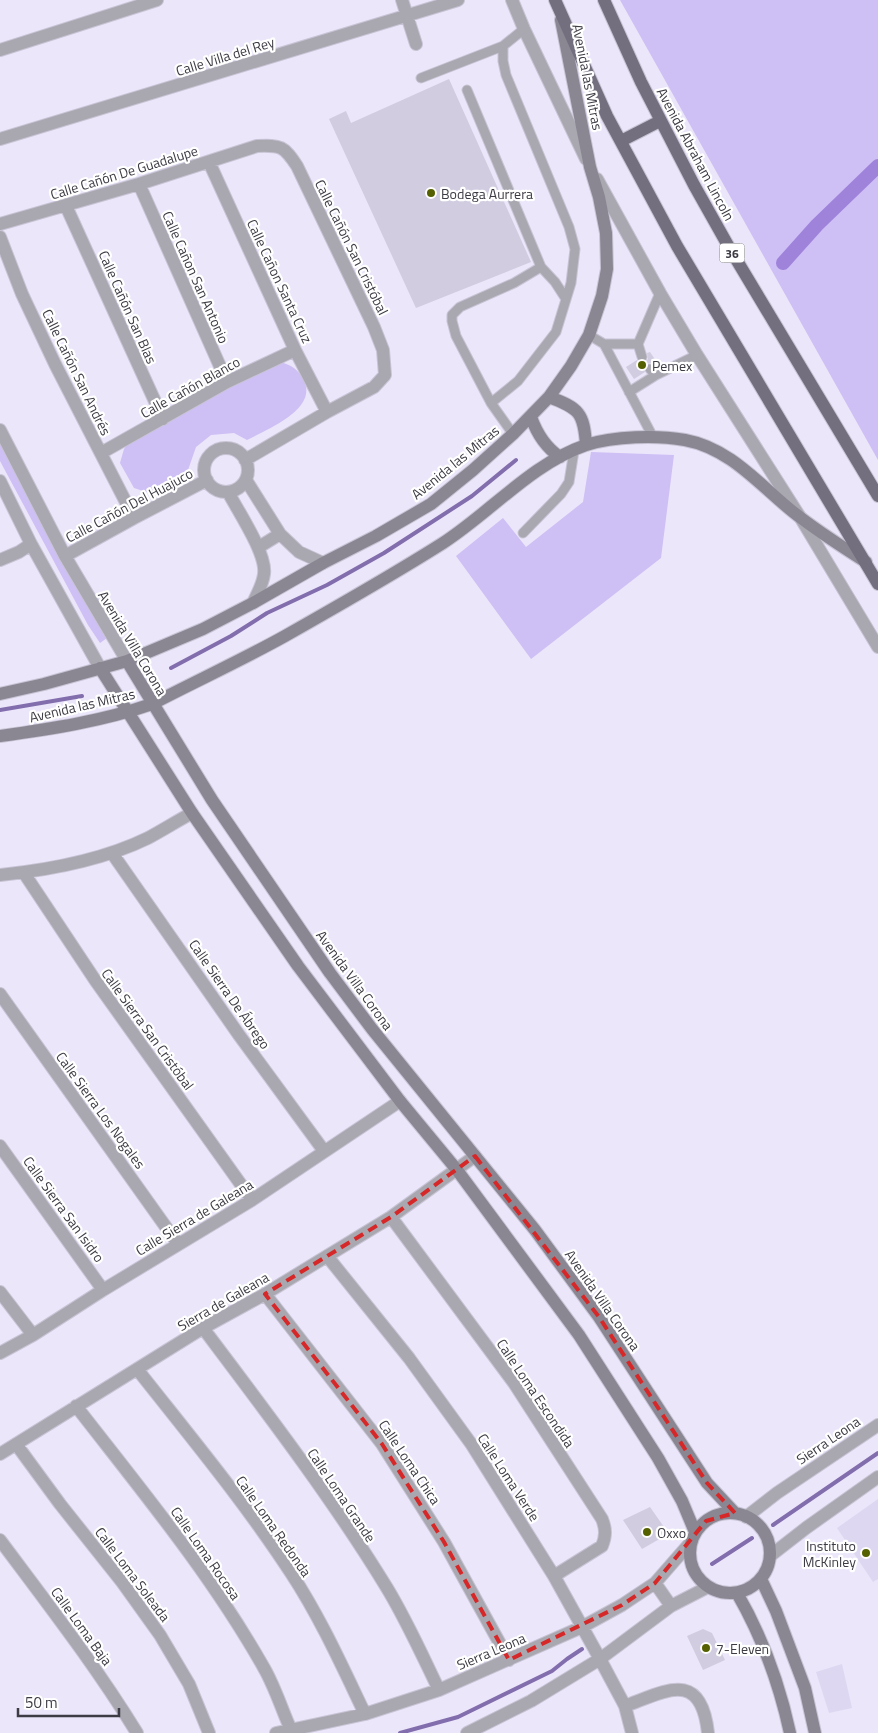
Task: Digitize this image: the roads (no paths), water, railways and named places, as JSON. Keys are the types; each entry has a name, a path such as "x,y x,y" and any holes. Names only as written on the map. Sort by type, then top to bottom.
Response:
{"main road":[{"path":"555,0 594,89 677,246 878,584"},
{"name":"Avenida Abraham Lincoln","path":"604,0 660,121 694,186 878,496"},
{"path":"620,141 660,121"}],"street":[{"path":"0,50 157,0"},
{"path":"402,0 416,44"},
{"name":"Calle Villa del Rey","path":"0,139 458,0"},
{"path":"512,0 590,167 660,293 800,517 878,647"},
{"name":"Avenida las Mitras","path":"0,694 127,661 203,629 253,603 431,504 513,434 549,397 571,366 589,335 602,296 607,269 606,233 599,197 590,167 560,12"},
{"name":"Calle Cañón San Cristóbal","path":"257,146 275,145 284,148 301,175 374,327 383,350 385,375 374,387 327,412"},
{"name":"Calle Cañón De Guadalupe","path":"0,224 139,184 257,146"},
{"name":"Calle Cañon Santa Cruz","path":"209,162 295,350 327,412"},
{"name":"Calle Cañon San Antonio","path":"139,184 227,382"},
{"name":"Calle Cañón San Blas","path":"66,206 163,419"},
{"name":"Calle Cañón San Andrés","path":"0,237 22,294 134,518"},
{"name":"Calle Cañón Blanco","path":"101,452 227,382 295,350"},
{"path":"549,397 569,404 577,411 585,427 586,445"},
{"path":"245,460 327,412"},
{"path":"531,417 536,433 551,451 560,457"},
{"name":"Avenida Villa Corona","path":"0,430 64,556 152,704 218,808 330,973 372,1029 535,1230 600,1317 702,1476 741,1515"},
{"name":"Avenida las Mitras","path":"0,736 53,729 129,712 152,704 284,636 410,564 457,534 522,481 560,457 586,445 614,439 653,438 686,440 703,445 729,458 752,475 800,517 866,563"},
{"path":"222,449 236,451 245,460 248,467 246,480 241,486 228,492 216,490 207,480 204,467 206,461 216,451 222,449"},
{"name":"Calle Cañón Del Huajuco","path":"64,556 207,480"},
{"path":"246,480 280,534 299,552 323,563"},
{"path":"0,481 31,544 100,668 192,813 298,966 400,1101 458,1170 578,1335 658,1458 682,1501 693,1538 690,1560 696,1575 708,1587 722,1593 737,1593 750,1588 761,1579 767,1568 770,1556 768,1540 760,1526 741,1515 720,1514 706,1521 693,1538"},
{"path":"228,492 259,547 264,573 261,586 253,603"},
{"path":"259,547 280,534"},
{"path":"0,560 19,552 31,544"},
{"path":"0,876 24,873 112,853 148,838 192,813"},
{"name":"Calle Sierra De Ábrego","path":"112,853 239,1035 324,1152"},
{"name":"Calle Sierra San Cristóbal","path":"24,873 94,980 252,1200"},
{"name":"Calle Sierra Los Nogales","path":"0,994 178,1244"},
{"name":"Calle Sierra de Galeana","path":"0,1353 33,1335 103,1290 252,1200 400,1101"},
{"name":"Calle Sierra San Isidro","path":"0,1146 103,1290"},
{"name":"Sierra de Galeana","path":"0,1454 137,1368 203,1328 265,1294 391,1217 475,1156"},
{"name":"Calle Loma Escondida","path":"391,1217 514,1383 602,1518 606,1529 606,1538 602,1546 554,1576"},
{"name":"Calle Loma Verde","path":"328,1256 409,1358 472,1445 554,1576 600,1658 624,1706 632,1733"},
{"path":"0,1292 33,1335"},
{"name":"Calle Loma Chica","path":"265,1294 382,1444 444,1542 509,1660"},
{"name":"Calle Loma Grande","path":"203,1328 332,1504 382,1581 415,1640 438,1690"},
{"name":"Calle Loma Redonda","path":"137,1368 240,1501 291,1573 326,1632 365,1714"},
{"name":"Calle Loma Rocosa","path":"76,1406 172,1529 224,1603 265,1669 291,1730"},
{"name":"Sierra Leona","path":"741,1515 878,1425"},
{"name":"Calle Loma Soleada","path":"16,1444 60,1504 122,1582 160,1635 189,1684 209,1733"},
{"path":"770,1556 878,1477"},
{"name":"Sierra Leona","path":"276,1733 365,1714 438,1690 582,1627 622,1605 655,1583 693,1538"},
{"name":"Calle Loma Baja","path":"0,1540 85,1655 137,1733"},
{"path":"761,1579 776,1611 805,1688 815,1733"},
{"path":"655,1583 672,1606"},
{"path":"471,1733 531,1701 600,1658 672,1606 708,1587"},
{"path":"737,1593 754,1622 774,1672 790,1733"},
{"path":"624,1706 669,1690 684,1690 693,1695 702,1707 708,1733"}],"lane":[{"path":"421,78 503,46 524,29"},
{"path":"491,403 518,381 556,332 571,283 575,249 506,75 503,61 503,46"},
{"path":"467,90 541,267 555,282 566,299"},
{"path":"513,434 491,403 456,336 452,315 460,307 541,267"},
{"path":"642,357 638,344 660,293"},
{"path":"589,335 604,344 638,344"},
{"path":"604,344 653,438"},
{"path":"629,392 653,372 697,355"},
{"path":"523,533 561,494 569,482 574,451"}],"waterway":[{"path":"783,263 817,225 878,166"},
{"path":"171,668 231,636 267,613 327,585 384,553 472,496 516,460"},
{"path":"0,710 82,696"},
{"path":"773,1525 878,1453"},
{"path":"712,1564 752,1538"},
{"path":"400,1733 458,1717 552,1671 582,1649"}],"place":[{"name":"Bodega Aurrera","path":"431,193"},
{"name":"Pemex","path":"642,365"},
{"name":"Oxxo","path":"647,1532"},
{"name":"Instituto McKinley","path":"866,1553"},
{"name":"7-Eleven","path":"706,1648"}]}
